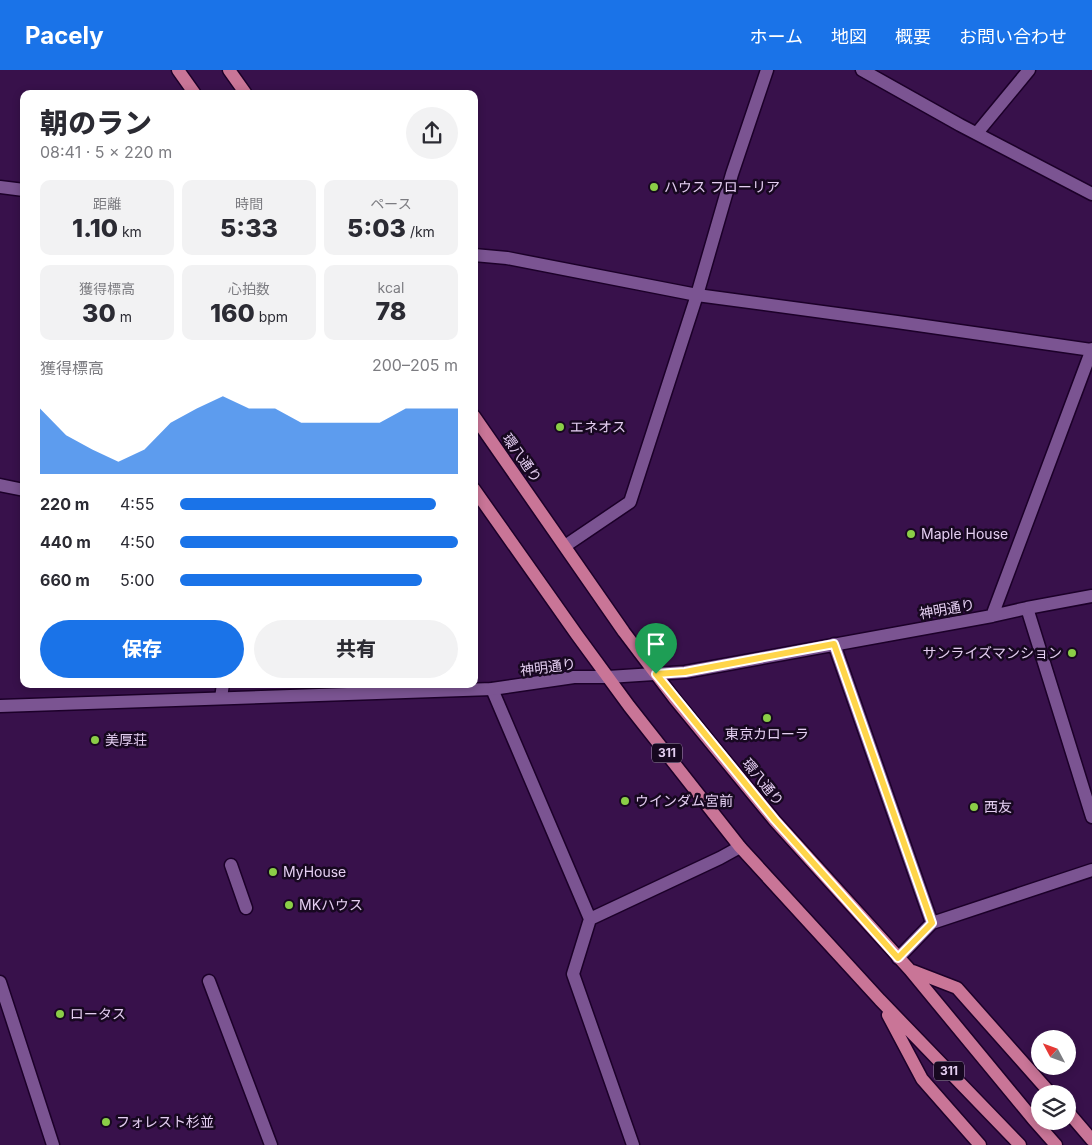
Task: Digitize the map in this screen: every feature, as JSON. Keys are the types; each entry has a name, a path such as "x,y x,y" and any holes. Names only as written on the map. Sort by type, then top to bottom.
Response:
{"main road":[{"path":"178,70 192,90"},
{"path":"229,70 243,90"},
{"name":"環八通り","path":"478,422 624,632 656,674 775,820 910,970 1056,1145"},
{"name":"311","path":"478,495 608,678 740,847 880,1000 1020,1145"},
{"path":"910,970 956,988 1043,1085"},
{"path":"880,1000 922,1079 980,1145"},
{"path":"1076,1121 1092,1140"}],"street":[{"path":"565,546 630,502 697,295 732,174 767,70"},
{"path":"862,70 960,125 1092,194"},
{"path":"977,133 1029,70"},
{"path":"0,186 20,189"},
{"path":"478,255 507,258 697,295 1092,350 992,616"},
{"path":"0,485 20,489"},
{"name":"神明通り","path":"0,706 492,689 574,677 608,678 685,672 1092,596"},
{"path":"1027,608 1092,817"},
{"path":"834,644 932,923"},
{"path":"222,698 223,688"},
{"path":"492,689 590,919 573,974 633,1145"},
{"path":"590,919 740,847"},
{"path":"231,865 246,908"},
{"path":"898,958 932,923 1092,870"},
{"path":"209,981 271,1145"},
{"path":"0,982 54,1145"}],"place":[{"name":"ハウス フローリア","path":"654,187"},
{"name":"エネオス","path":"560,427"},
{"name":"Maple House","path":"911,534"},
{"name":"サンライズマンション","path":"1072,653"},
{"name":"東京カローラ","path":"767,718"},
{"name":"美厚荘","path":"95,740"},
{"name":"ウインダム宮前","path":"625,801"},
{"name":"西友","path":"974,807"},
{"name":"MyHouse","path":"273,872"},
{"name":"MKハウス","path":"289,905"},
{"name":"ロータス","path":"60,1014"},
{"name":"フォレスト杉並","path":"106,1122"}],"route":[{"path":"834,644 932,923 898,958 775,820 656,674 685,672 834,644"}]}
